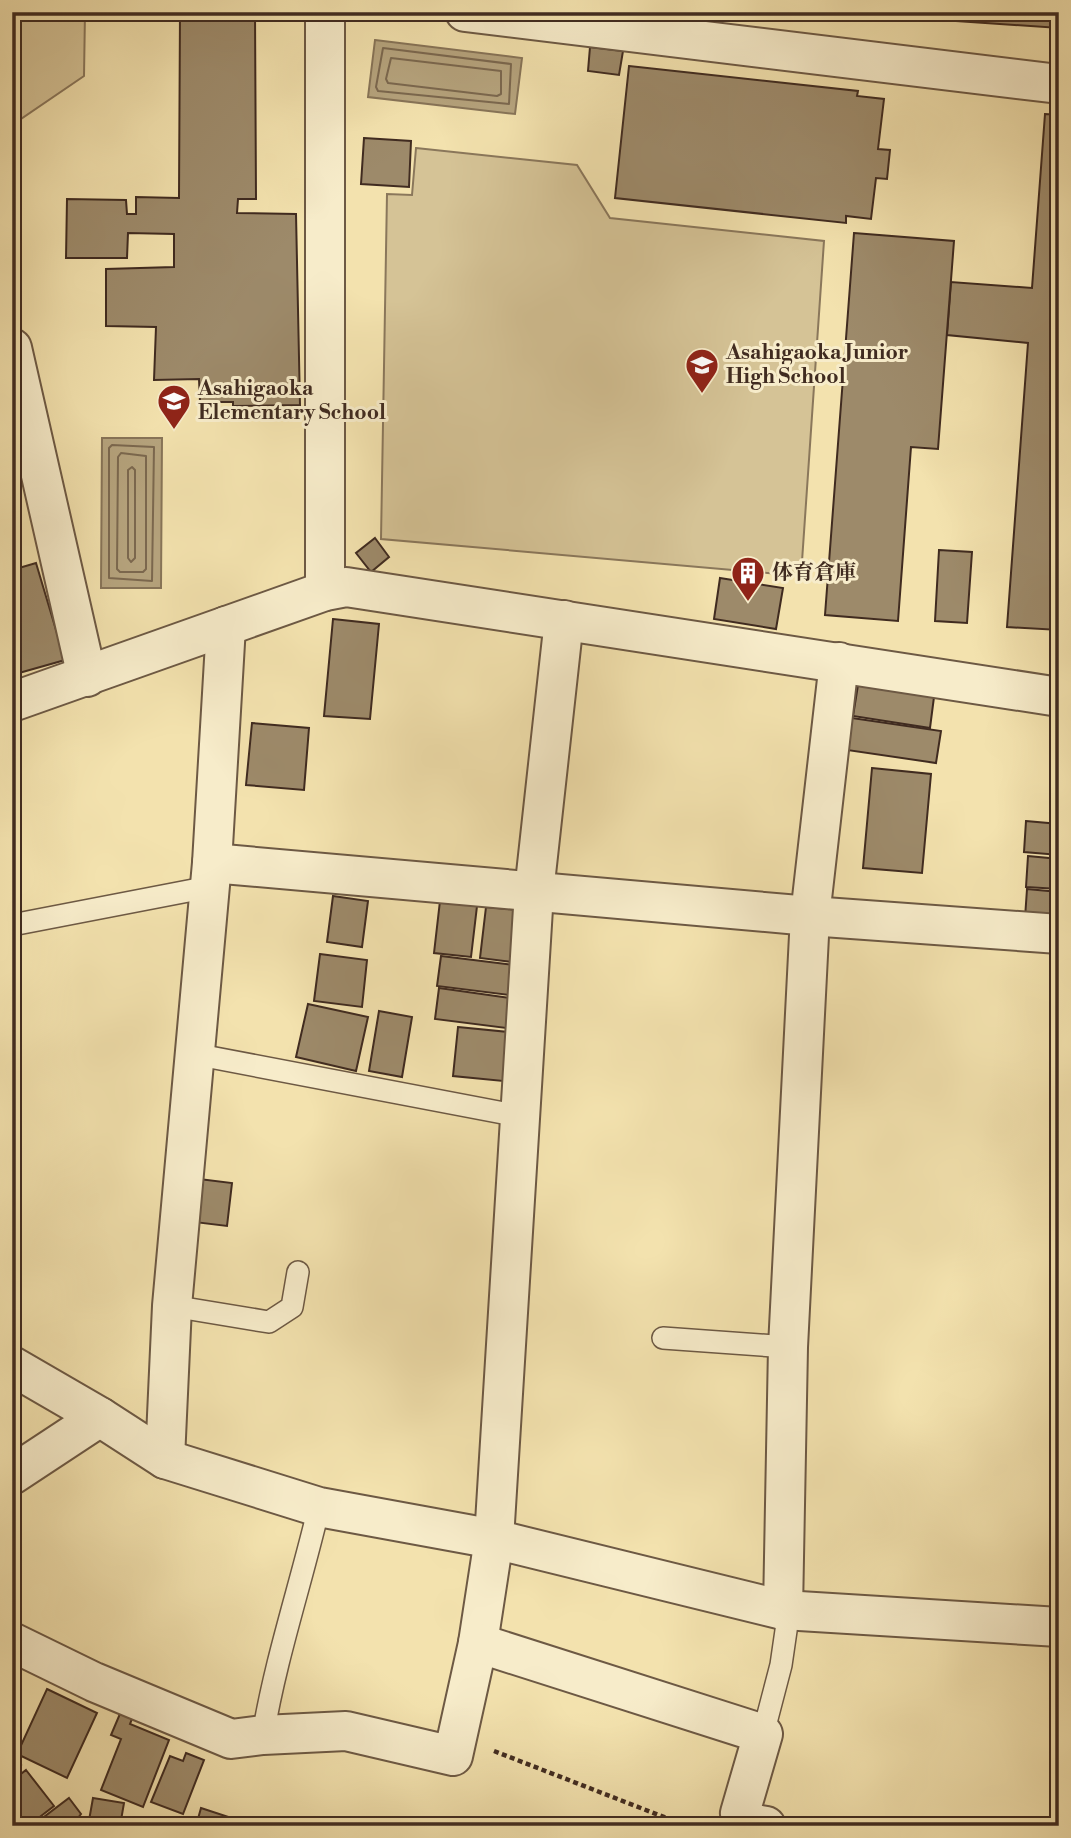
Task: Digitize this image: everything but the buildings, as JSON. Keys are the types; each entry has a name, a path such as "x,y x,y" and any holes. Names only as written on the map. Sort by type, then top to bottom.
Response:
{"street":[{"path":"325,12 325,591"},
{"path":"466,12 1059,85"},
{"path":"12,348 87,677"},
{"path":"12,702 325,591 346,587 1059,697"},
{"path":"12,1642 94,1682 231,1739 263,1734 346,1731 453,1756 478,1643 494,1539 534,892 564,620"},
{"path":"165,1459 172,1306 211,875 226,626"},
{"path":"786,1610 788,1347 810,916 839,662"},
{"path":"211,875 534,892 1059,934"},
{"path":"12,1366 100,1416 165,1459 319,1507 494,1539 786,1610 1059,1627"},
{"path":"12,1475 100,1416"},
{"path":"478,1643 763,1734 740,1813 754,1825"}],"lane":[{"path":"12,925 211,875"},
{"path":"194,1054 519,1116"},
{"path":"172,1306 269,1322 292,1307 298,1272"},
{"path":"663,1338 788,1347"},
{"path":"263,1734 285,1628 304,1573 319,1507"},
{"path":"763,1734 781,1665 786,1610"}],"path":[{"path":"458,1736 687,1826"}],"shaded area":[{"path":"12,12 85,12 84,76 12,125"},
{"path":"416,148 577,165 610,218 824,241 801,576 381,539 387,194 412,195"}],"water":[{"path":"375,40 522,58 515,114 368,97"},
{"path":"102,438 162,438 161,588 101,588"}],"place":[{"name":"Asahigaoka Junior High School","path":"702,395"},
{"name":"Asahigaoka Elementary School","path":"174,431"},
{"name":"体育倉庫","path":"748,603"}]}
